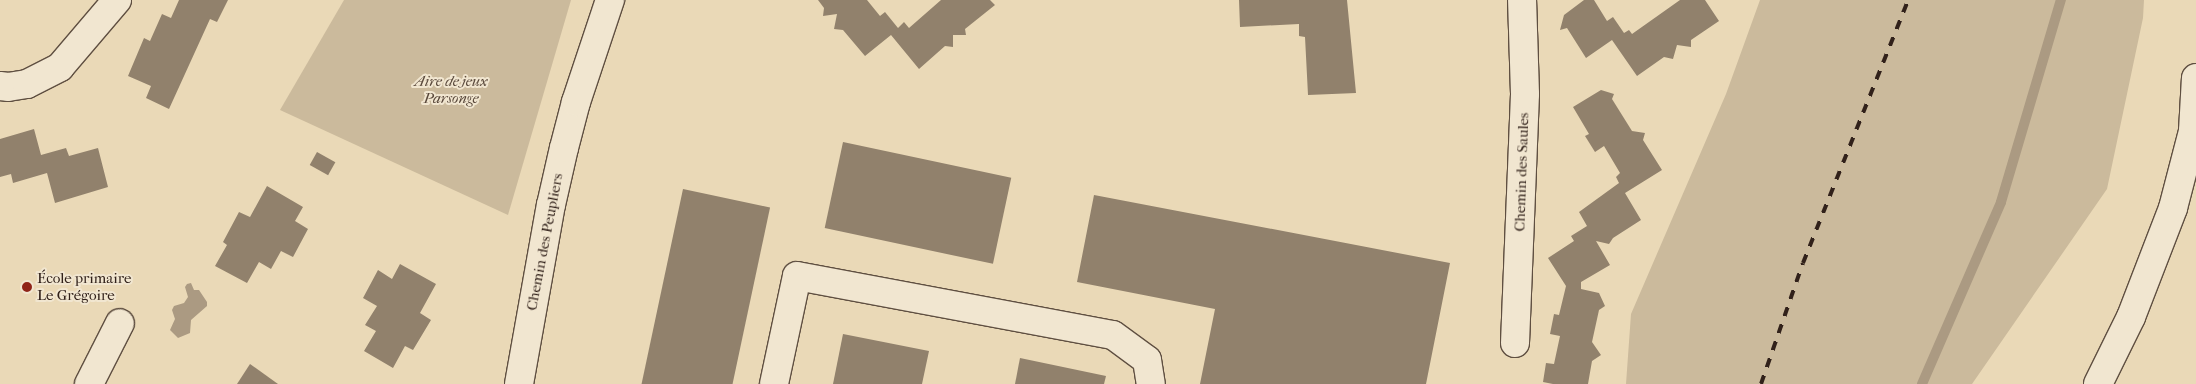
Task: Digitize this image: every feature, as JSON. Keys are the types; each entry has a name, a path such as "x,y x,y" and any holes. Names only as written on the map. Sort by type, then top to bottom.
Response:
{"street":[{"path":"0,86 8,88 27,84 60,67 118,0"},
{"name":"Chemin des Peupliers","path":"519,384 551,205 576,102 610,0"},
{"name":"Chemin des Peupliers","path":"576,102 625,0"},
{"name":"Chemin des Saules","path":"1515,343 1525,94 1522,0"},
{"path":"2098,384 2130,317 2173,208 2194,131 2196,78"},
{"path":"774,384 797,276 1114,335 1147,360 1151,384"},
{"path":"89,384 120,323"}],"green space":[{"name":"Aire de jeux Parsonge","path":"344,0 571,0 508,215 280,110"},
{"path":"1760,0 2144,0 2143,18 2107,189 1972,384 1626,384 1631,314 1726,94"}],"shaded area":[{"path":"191,283 194,290 199,290 207,302 207,306 191,320 190,333 178,338 170,330 175,319 172,310 174,306 184,303 188,297 185,287"}],"building":[{"path":"179,0 228,0 217,22 210,19 169,109 146,98 151,86 128,76 144,38 150,41 162,14 171,18"},
{"path":"818,0 867,0 880,16 885,12 898,28 904,22 909,28 941,0 990,0 995,5 965,29 966,35 953,35 953,47 945,46 919,69 891,35 865,56 843,30 834,29 837,14 823,16 824,8"},
{"path":"1239,0 1347,0 1356,93 1308,95 1305,37 1299,36 1299,24 1240,27"},
{"path":"1584,0 1594,0 1607,21 1613,17 1624,33 1629,30 1632,34 1680,0 1705,0 1719,21 1691,40 1691,47 1677,45 1673,59 1664,57 1637,76 1612,40 1586,58 1567,28 1560,30 1564,15"},
{"path":"1601,90 1614,94 1612,99 1632,131 1645,133 1643,140 1662,170 1625,193 1641,220 1613,238 1609,244 1596,241 1610,265 1581,282 1581,289 1599,293 1605,306 1599,310 1592,342 1601,355 1592,361 1588,384 1553,384 1543,382 1546,363 1554,364 1560,336 1550,334 1554,314 1559,315 1566,286 1548,258 1574,241 1571,236 1587,226 1579,212 1619,183 1616,177 1620,173 1604,146 1595,152 1585,136 1589,134 1573,107"},
{"path":"34,129 41,155 66,148 69,156 98,148 108,187 55,203 47,173 13,183 11,174 0,177 0,139"},
{"path":"843,142 1011,178 993,264 825,228"},
{"path":"317,152 335,162 328,175 310,165"},
{"path":"267,186 303,207 295,221 308,229 293,257 281,251 271,269 259,262 247,283 215,266 227,245 223,242 239,212 250,217"},
{"path":"683,189 770,208 733,384 642,384"},
{"path":"1094,195 1450,263 1426,384 1200,384 1215,309 1077,282"},
{"path":"400,264 436,284 420,313 431,320 413,350 405,346 393,368 364,351 376,331 365,325 377,306 363,298 378,270 392,279"},
{"path":"843,334 929,351 922,384 833,384"},
{"path":"1020,358 1106,376 1104,384 1015,384"},
{"path":"250,364 278,384 237,384"}],"waterway":[{"path":"1922,384 2001,202 2061,0"}],"railway":[{"path":"1761,384 1803,263 1908,0"}],"place":[{"name":"École primaire Le Grégoire","path":"27,287"}]}
